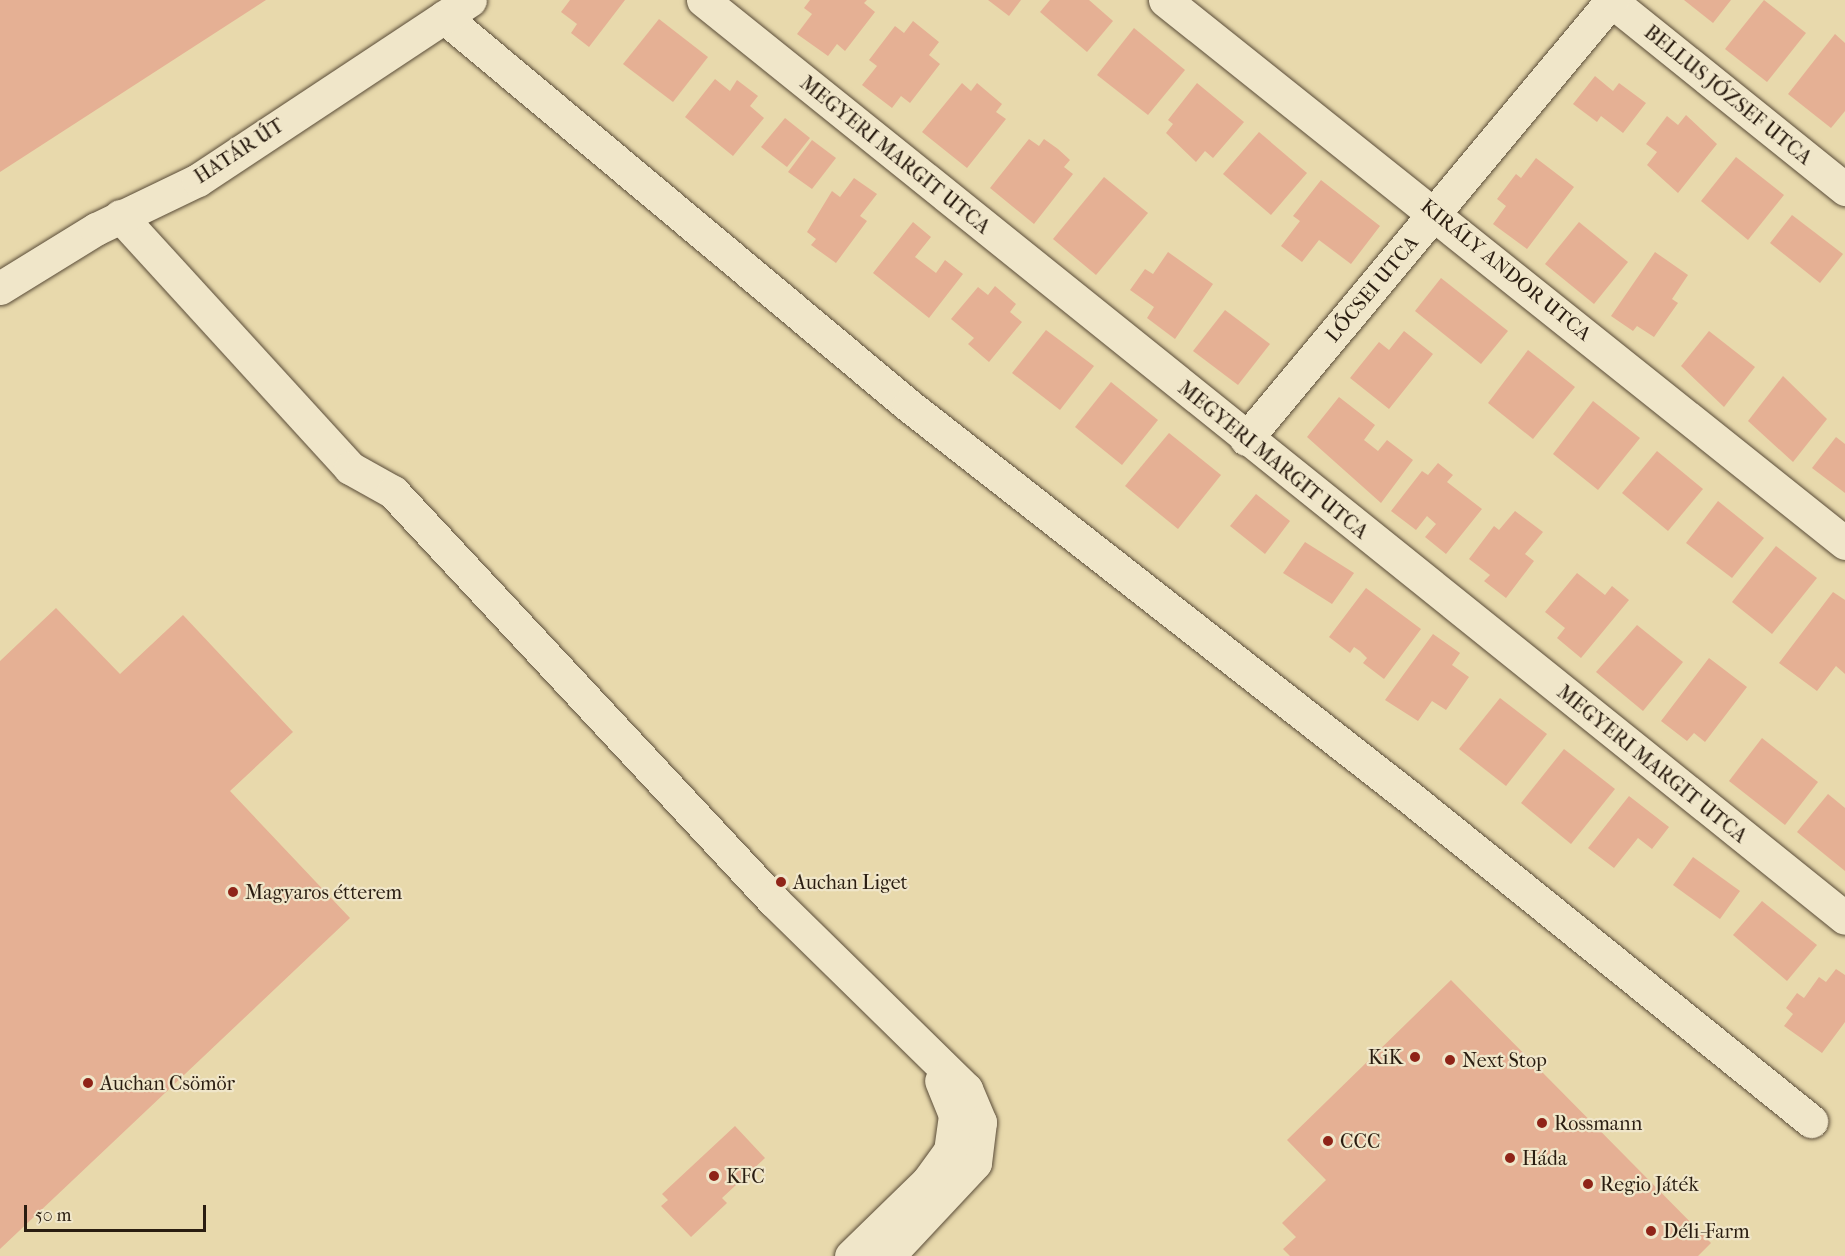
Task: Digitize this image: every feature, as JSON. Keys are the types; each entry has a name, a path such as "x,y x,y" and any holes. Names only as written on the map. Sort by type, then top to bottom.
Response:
{"street":[{"name":"MEGYERI MARGIT UTCA","path":"703,0 1246,439 1845,918"},
{"name":"KIRÁLY ANDOR UTCA","path":"1166,0 1436,213 1845,543"},
{"name":"LŐCSEI UTCA","path":"1246,439 1611,0"},
{"name":"BELLUS JÓZSEF UTCA","path":"1611,0 1845,189"},
{"name":"HATÁR ÚT","path":"0,288 120,216 198,180 457,8"},
{"path":"457,8 900,398 1408,796 1811,1121"},
{"path":"120,216 350,468 393,492 774,901 927,1056 960,1082 973,1101 980,1122 979,1152 970,1171 888,1256"},
{"path":"851,1256 928,1181 954,1142 953,1105 927,1056"}],"building":[{"path":"0,0 266,0 0,172"},
{"path":"570,0 625,0 589,47 571,33 577,24 561,12"},
{"path":"810,0 867,0 864,3 875,12 845,51 837,44 828,56 797,34 812,14 804,8"},
{"path":"988,0 1021,0 1009,16"},
{"path":"1050,0 1089,0 1113,21 1087,52 1040,12"},
{"path":"1684,0 1731,0 1713,23"},
{"path":"1764,0 1806,33 1767,82 1725,49"},
{"path":"659,19 708,57 673,102 623,64"},
{"path":"913,21 939,42 929,55 940,64 910,103 901,96 892,108 862,85 877,66 869,60 895,26 904,33"},
{"path":"1134,28 1185,70 1148,115 1097,75"},
{"path":"1835,34 1845,43 1845,111 1831,128 1788,94"},
{"path":"1595,76 1613,91 1619,83 1646,103 1623,133 1601,116 1597,122 1573,104"},
{"path":"715,79 730,91 737,80 758,96 750,106 764,118 733,156 685,117"},
{"path":"962,83 971,91 977,83 1002,104 996,112 1006,119 967,168 922,132"},
{"path":"1197,83 1244,122 1213,158 1205,151 1196,162 1166,133 1173,124 1168,120"},
{"path":"1686,115 1717,144 1678,193 1647,165 1657,152 1646,144 1667,116 1678,125"},
{"path":"785,118 810,138 787,167 761,147"},
{"path":"1259,132 1307,173 1271,215 1223,174"},
{"path":"1029,139 1039,146 1044,139 1058,149 1070,160 1064,167 1073,174 1034,224 990,188"},
{"path":"812,140 836,158 812,189 788,172"},
{"path":"1736,157 1784,195 1748,240 1701,201"},
{"path":"1536,158 1574,187 1527,249 1493,224 1506,206 1497,199 1516,174 1521,178"},
{"path":"1104,177 1148,213 1096,275 1053,239"},
{"path":"854,178 877,194 860,216 867,221 836,263 811,245 816,239 807,232 832,191 840,197"},
{"path":"1321,180 1380,226 1351,264 1319,240 1302,262 1281,246 1300,221 1293,216"},
{"path":"1792,215 1843,254 1820,283 1770,243"},
{"path":"913,222 931,237 915,257 936,273 945,260 963,274 929,318 873,273"},
{"path":"1579,222 1628,262 1594,304 1545,264"},
{"path":"1168,252 1213,284 1175,339 1147,318 1154,307 1130,290 1145,269 1153,274"},
{"path":"1655,252 1688,275 1672,299 1678,303 1654,337 1637,326 1633,331 1611,316"},
{"path":"1441,278 1508,331 1481,364 1415,311"},
{"path":"995,286 1016,304 1010,312 1022,322 989,362 968,344 974,338 951,319 978,287 988,295"},
{"path":"1225,310 1270,344 1238,385 1193,351"},
{"path":"1046,330 1094,366 1060,410 1012,373"},
{"path":"1404,331 1433,354 1389,409 1350,378 1379,342 1389,350"},
{"path":"1709,331 1755,367 1724,407 1681,366"},
{"path":"1528,350 1575,387 1533,439 1488,403"},
{"path":"1783,376 1827,419 1793,462 1748,421"},
{"path":"1111,382 1158,420 1122,465 1075,427"},
{"path":"1339,397 1375,425 1364,440 1378,451 1387,440 1413,460 1381,503 1307,437"},
{"path":"1593,401 1640,438 1598,490 1553,454"},
{"path":"1169,433 1221,475 1178,529 1125,486"},
{"path":"1836,437 1845,444 1845,493 1812,468"},
{"path":"1657,451 1703,489 1668,531 1622,493"},
{"path":"1438,463 1453,475 1447,482 1482,509 1446,554 1425,537 1436,524 1427,516 1416,530 1391,511 1422,471 1428,475"},
{"path":"1256,494 1290,521 1265,554 1230,526"},
{"path":"1718,501 1764,538 1732,578 1686,543"},
{"path":"1515,511 1543,532 1525,554 1534,561 1506,598 1484,581 1490,575 1469,559 1494,526 1499,530"},
{"path":"1305,542 1354,573 1332,604 1283,573"},
{"path":"1776,546 1817,578 1772,634 1732,602"},
{"path":"1577,573 1605,595 1612,586 1629,600 1581,658 1557,638 1565,628 1545,612"},
{"path":"1366,588 1421,629 1384,679 1363,663 1367,658 1360,651 1354,647 1350,653 1329,637"},
{"path":"1833,592 1845,600 1845,674 1836,666 1817,691 1779,663"},
{"name":"Auchan Csömör","path":"56,608 120,674 183,615 293,732 230,791 350,918 0,1249 0,661"},
{"path":"1637,625 1683,662 1643,711 1596,672"},
{"path":"1433,634 1460,653 1452,665 1469,677 1446,710 1432,701 1418,721 1385,700"},
{"path":"1709,658 1747,687 1705,742 1694,733 1687,741 1661,721"},
{"path":"1500,698 1547,734 1506,786 1459,749"},
{"path":"1762,738 1818,782 1785,825 1729,781"},
{"path":"1564,749 1615,789 1571,844 1521,803"},
{"path":"1828,794 1845,808 1845,871 1797,832"},
{"path":"1629,796 1669,827 1652,849 1638,838 1614,868 1588,848"},
{"path":"1693,857 1740,891 1720,919 1673,885"},
{"path":"1762,901 1817,945 1787,981 1733,935"},
{"path":"1836,969 1845,975 1845,1022 1822,1053 1784,1026 1793,1014 1786,1008 1797,993 1804,998 1819,977 1826,982"},
{"name":"Next Stop","path":"1451,980 1711,1243 1698,1256 1290,1256 1283,1249 1296,1237 1282,1223 1326,1180 1287,1140"},
{"name":"KFC","path":"735,1126 765,1158 722,1198 727,1203 691,1237 661,1206 668,1200 662,1194"}],"place":[{"name":"Auchan Liget","path":"781,882"},
{"name":"Magyaros étterem","path":"233,892"},
{"name":"KiK","path":"1415,1057"},
{"name":"Next Stop","path":"1450,1060"},
{"name":"Auchan Csömör","path":"88,1083"},
{"name":"Rossmann","path":"1542,1123"},
{"name":"CCC","path":"1328,1141"},
{"name":"Háda","path":"1510,1158"},
{"name":"KFC","path":"714,1176"},
{"name":"Regio Játék","path":"1588,1184"},
{"name":"Déli-Farm","path":"1651,1231"}]}
